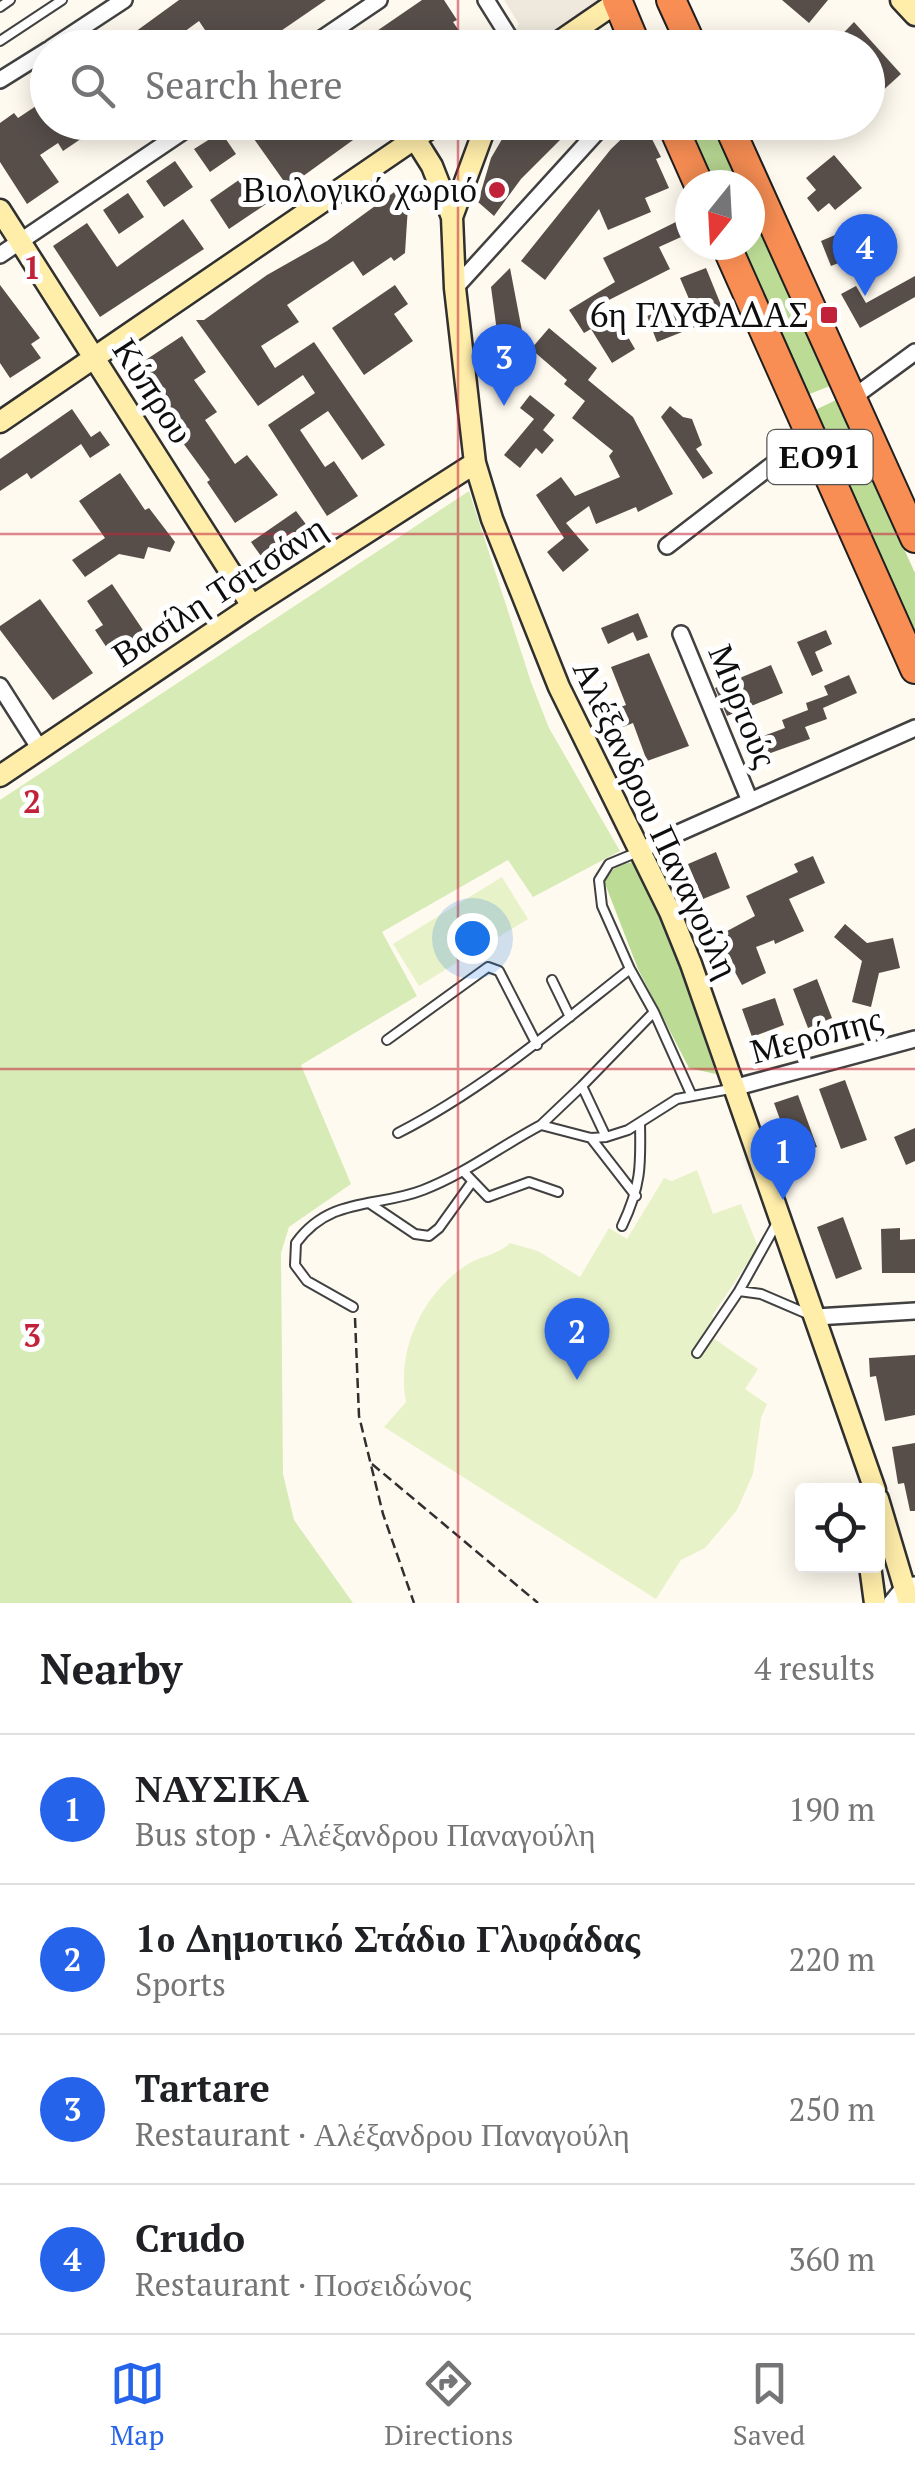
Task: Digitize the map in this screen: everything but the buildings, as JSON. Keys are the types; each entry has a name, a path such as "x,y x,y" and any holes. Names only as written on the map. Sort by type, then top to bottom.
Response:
{"highway":[{"path":"618,0 627,30"},
{"path":"671,0 685,30"},
{"path":"679,140 692,170"},
{"name":"ΕΟ91","path":"735,140 915,538"},
{"name":"ΕΟ91","path":"733,260 915,669"}],"street":[{"path":"77,30 124,0"},
{"path":"335,30 379,0"},
{"path":"486,0 505,30"},
{"path":"578,30 618,0"},
{"path":"901,0 915,14"},
{"path":"0,80 30,60"},
{"path":"0,254 170,140"},
{"path":"0,422 412,140"},
{"name":"Αλέξανδρου Παναγούλη","path":"416,140 432,166 452,217 455,288 475,463 492,520 559,686 692,964 873,1483"},
{"name":"Αλέξανδρου Παναγούλη","path":"452,217 480,140"},
{"path":"455,288 583,140"},
{"name":"Κύπρου","path":"0,210 252,606"},
{"path":"851,399 915,352"},
{"path":"666,546 810,435"},
{"name":"Βασίλη Τσιτσάνη","path":"0,776 252,606 475,463"},
{"name":"Μυρτούς","path":"681,634 750,801"},
{"path":"0,686 40,749"},
{"path":"640,850 915,728"},
{"name":"Μερόπης","path":"734,1088 915,1039"},
{"path":"816,1317 915,1312"},
{"name":"Αλέξανδρου Παναγούλη","path":"856,1436 860,1483"},
{"path":"885,1524 905,1594"},
{"path":"871,1573 875,1603"}],"lane":[{"path":"0,7 10,0"},
{"path":"0,41 62,0"},
{"path":"640,850 609,864 599,880 602,906 691,1094"},
{"path":"387,1040 488,967 499,971 537,1045"},
{"path":"398,1132 458,1100 537,1045 630,969"},
{"path":"552,980 570,1017"},
{"path":"354,1307 298,1273 294,1253 302,1236 326,1216 352,1204 420,1192 464,1172 541,1126 654,1012"},
{"path":"582,1086 606,1137"},
{"path":"541,1126 591,1138 606,1137 691,1094 734,1088"},
{"path":"622,1226 636,1196 640,1123"},
{"path":"591,1138 636,1196"},
{"path":"464,1172 490,1198 529,1182 558,1192"},
{"path":"368,1202 415,1234 429,1236 472,1182"},
{"path":"697,1353 781,1216"},
{"path":"738,1291 760,1294 816,1317"}],"path":[{"path":"354,1307 360,1416 383,1514 414,1603"},
{"path":"371,1462 538,1603"}],"green space":[{"path":"694,140 720,140 733,170 707,170"},
{"path":"765,241 830,386 807,395 747,260 765,260"},
{"path":"836,400 915,573 915,636 813,411"},
{"path":"469,491 549,728 620,851 533,897 508,860 382,932 417,996 301,1065 351,1184 289,1227 281,1253 283,1474 294,1520 353,1603 0,1603 0,800"},
{"path":"635,862 678,960 716,1074 689,1068 638,969 604,881 617,867"},
{"path":"502,877 528,919 419,986 393,944"},
{"path":"697,1170 713,1214 741,1204 758,1247 712,1316 721,1324 713,1338 758,1369 745,1389 767,1404 761,1418 753,1474 737,1510 705,1548 681,1560 656,1599 384,1427 406,1402 405,1362 416,1324 452,1276 510,1243 538,1251 580,1277 609,1228 627,1239 664,1178 672,1181"}],"shaded area":[{"path":"504,0 599,0 553,30 516,30 519,24"}],"place":[{"name":"Βιολογικό χωριό","path":"497,190"},
{"name":"Crudo","path":"865,296"},
{"name":"6η ΓΛΥΦΑΔΑΣ","path":"829,315"},
{"name":"Tartare","path":"504,406"},
{"name":"ΝΑΥΣΙΚΑ","path":"783,1200"},
{"name":"1ο Δημοτικό Στάδιο Γλυφάδας","path":"577,1380"}]}
